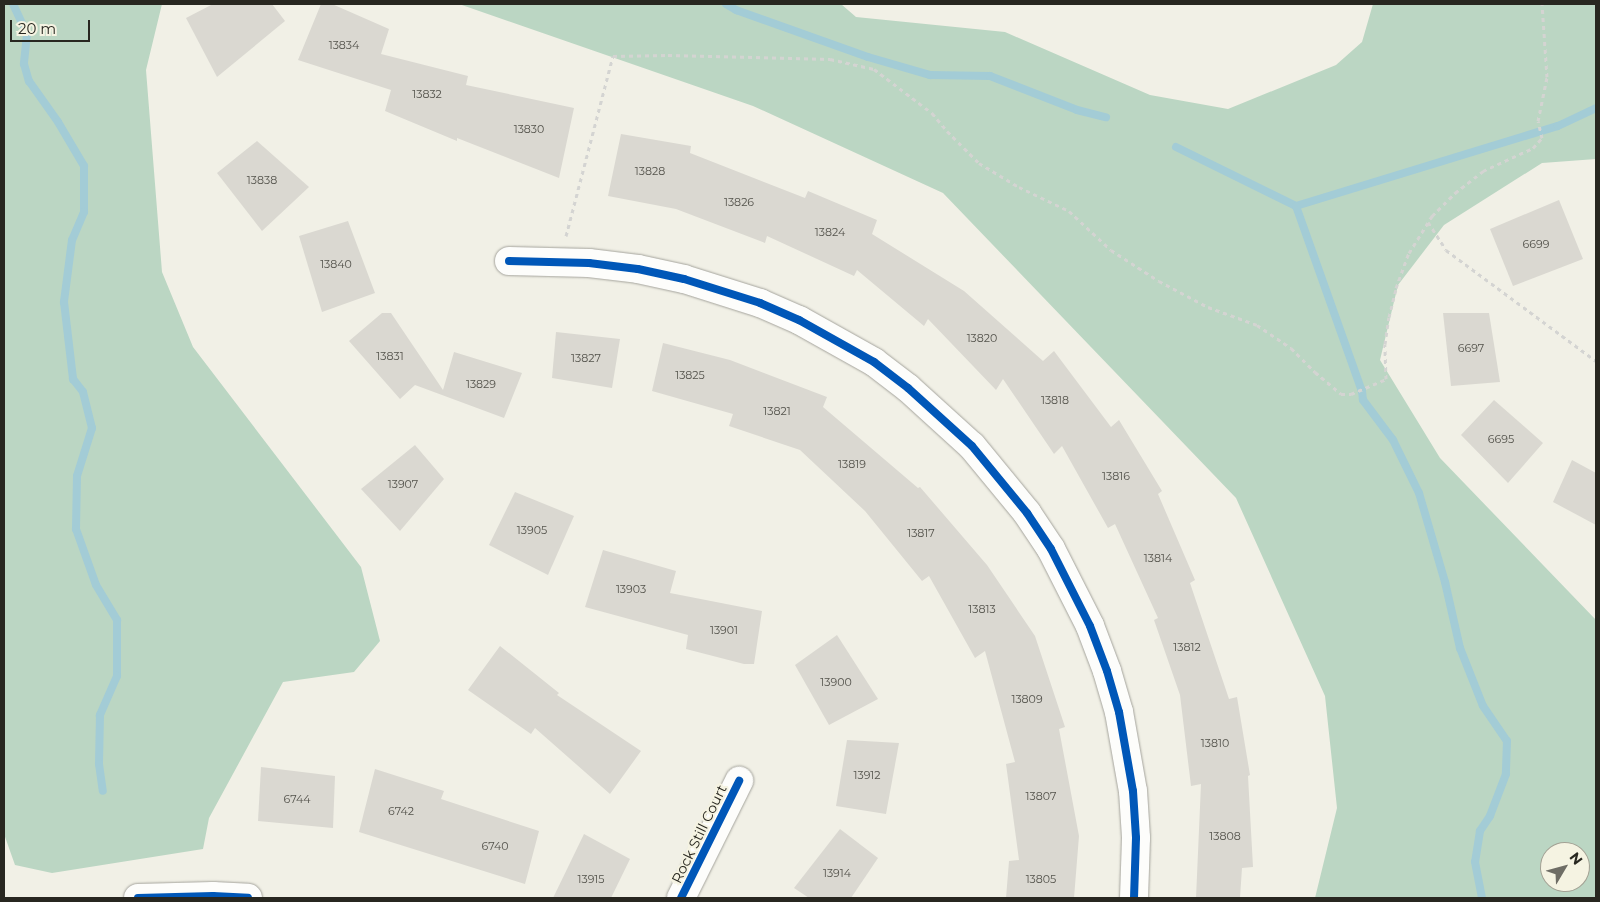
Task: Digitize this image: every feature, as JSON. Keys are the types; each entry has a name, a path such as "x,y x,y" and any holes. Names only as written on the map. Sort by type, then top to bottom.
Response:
{"street":[{"path":"508,261 557,262 638,269 684,278 760,302 837,340 874,362 908,388 972,446 1027,512 1051,549 1079,602 1106,671 1119,712 1133,791 1136,838 1134,898"},
{"name":"Rock Still Court","path":"681,898 739,781"},
{"path":"138,898 204,896 248,898"}],"path":[{"path":"557,262 614,56 668,54 830,59 874,70 932,112 947,131 979,163 1019,187 1069,211 1111,250 1158,281 1208,307 1257,325 1292,348 1315,372 1341,394 1351,394 1386,379 1386,344 1394,298 1409,253 1428,222 1455,193 1483,170 1533,148 1542,138 1538,121 1547,76 1542,4"},
{"path":"1428,222 1446,250 1596,361"}],"green space":[{"path":"4,4 162,4 146,70 162,272 193,347 361,567 380,641 354,672 283,682 209,818 203,849 52,873 15,865 4,834"},
{"path":"459,4 841,4 856,17 1005,32 1150,95 1228,109 1336,65 1362,42 1373,4 1596,4 1596,159 1542,163 1444,225 1398,285 1380,360 1440,458 1596,620 1596,898 1315,898 1337,808 1325,696 1236,498 943,193 753,106"}],"building":[{"path":"213,4 272,4 285,21 217,77 186,18"},
{"path":"321,4 332,4 389,29 381,54 468,76 466,85 574,108 559,178 457,138 457,141 385,111 391,90 298,60"},
{"path":"621,134 691,146 690,153 805,198 808,191 877,220 872,234 964,291 1043,361 1054,351 1111,427 1119,420 1162,491 1158,494 1195,580 1190,583 1229,699 1237,697 1250,775 1248,776 1253,867 1242,868 1240,898 1196,898 1201,784 1191,786 1180,695 1154,620 1158,618 1115,524 1108,528 1062,446 1054,454 1003,379 996,390 928,319 924,326 857,270 854,276 767,236 765,243 676,209 608,196"},
{"path":"257,141 309,187 262,231 217,173"},
{"path":"1559,200 1583,259 1513,286 1490,229"},
{"path":"348,221 375,293 322,312 299,236"},
{"path":"382,313 391,313 443,390 454,352 522,373 504,418 415,385 400,399 349,341"},
{"path":"1443,313 1489,313 1500,382 1451,386"},
{"path":"556,332 620,339 612,388 552,378"},
{"path":"663,343 730,360 827,397 823,407 918,488 920,487 987,565 1035,636 1065,727 1059,729 1079,836 1074,898 1006,898 1009,861 1019,860 1006,764 1015,762 985,651 975,658 929,576 922,581 865,511 800,450 729,426 733,414 652,391"},
{"path":"1494,400 1543,443 1508,483 1461,435"},
{"path":"415,445 444,479 400,531 361,489"},
{"path":"1572,460 1596,473 1596,525 1553,502"},
{"path":"515,492 574,516 548,575 489,545"},
{"path":"603,550 676,571 670,593 762,611 754,664 744,664 686,649 688,635 585,607"},
{"path":"837,635 878,699 829,725 795,665"},
{"path":"500,646 559,693 557,695 641,751 610,794 535,728 531,734 468,690"},
{"path":"847,740 899,743 886,814 836,806"},
{"path":"261,767 335,776 333,828 258,821"},
{"path":"375,769 444,791 441,799 539,831 525,884 359,832"},
{"path":"840,829 878,858 851,898 809,898 794,888"},
{"path":"584,834 630,859 611,898 553,898"}],"waterway":[{"path":"13,4 27,34 24,64 29,81 58,122 84,166 84,212 72,240 64,302 73,379 83,392 92,428 77,476 76,529 96,585 117,620 117,676 100,715 99,764 103,791"},
{"path":"726,4 736,10 868,57 930,75 990,76 1077,110 1106,117"},
{"path":"1176,147 1296,206 1558,126 1596,108"},
{"path":"1296,206 1362,391 1363,400 1393,440 1419,493 1445,582 1460,648 1483,706 1507,741 1506,774 1490,816 1480,831 1475,862 1482,898"}],"cycle path":[{"path":"509,261 589,263 638,269 684,279 760,303 799,320 874,362 908,388 972,446 1027,513 1051,549 1090,626 1107,671 1119,712 1133,791 1136,838 1134,898"},
{"path":"681,898 739,781"},
{"path":"138,898 213,896 248,898"}]}
